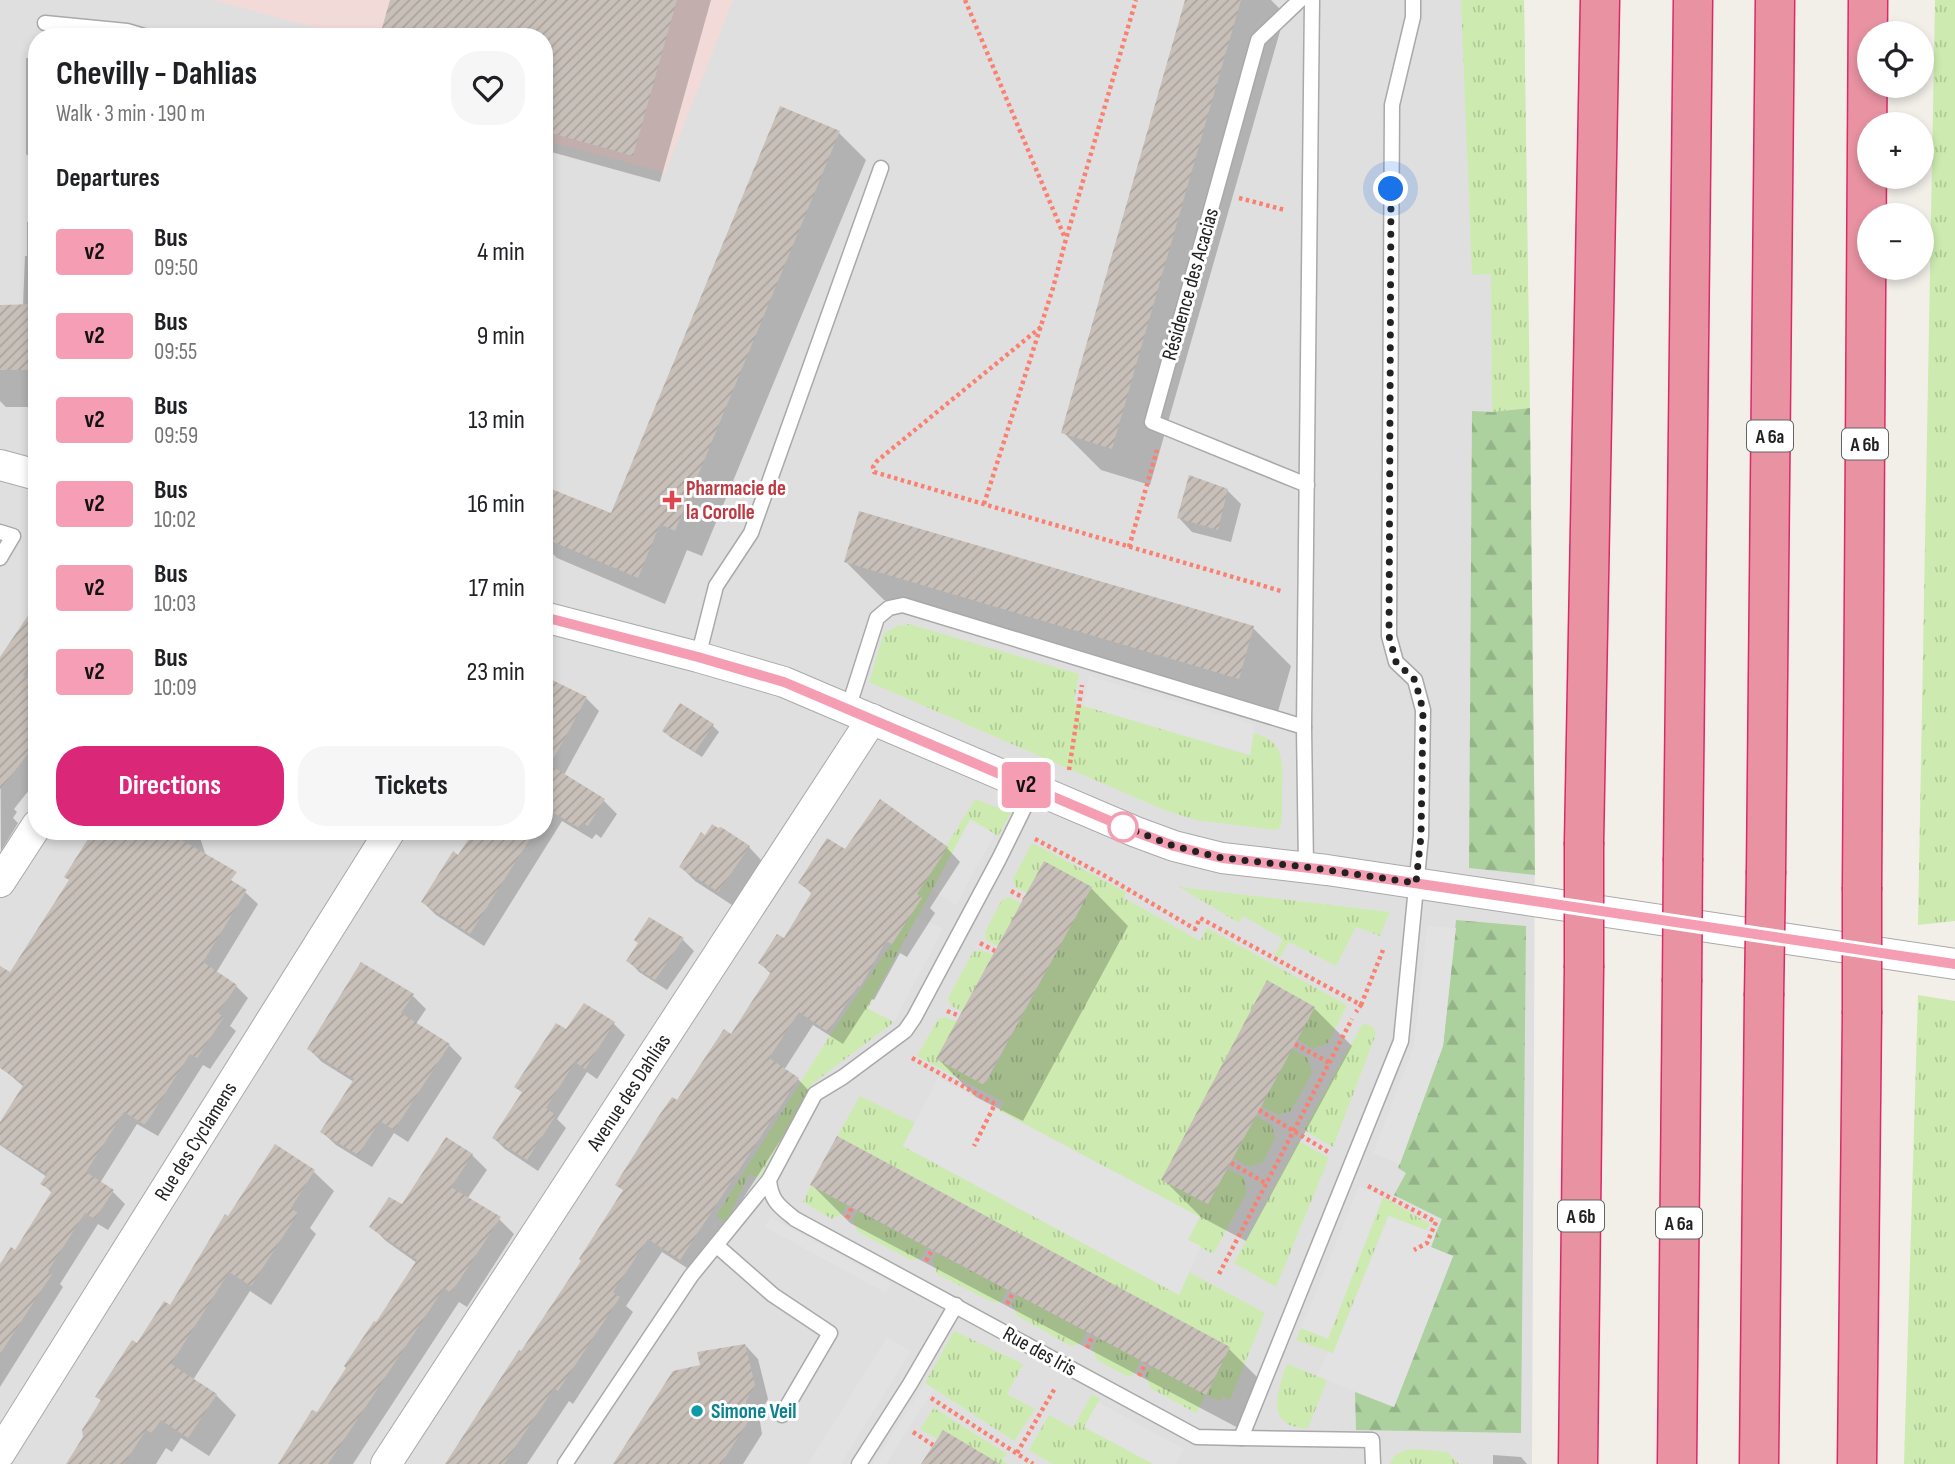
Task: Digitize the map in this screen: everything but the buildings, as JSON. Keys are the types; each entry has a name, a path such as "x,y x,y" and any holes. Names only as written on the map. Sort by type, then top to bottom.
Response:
{"highway":[{"name":"A 6b","path":"1578,1464 1584,842 1600,0"},
{"name":"A 6a","path":"1676,1464 1693,0"},
{"name":"A 6a","path":"1759,1464 1775,0"},
{"name":"A 6b","path":"1857,1464 1868,0"}],"street":[{"path":"0,465 28,473"},
{"path":"553,619 784,682 1136,832 1174,846 1222,858 1306,867 1955,964"},
{"name":"Avenue des Dahlias","path":"386,1464 860,714"},
{"path":"0,882 28,839"},
{"name":"Rue des Cyclamens","path":"0,1453 384,840"}],"lane":[{"name":"Résidence des Acacias","path":"1164,427 1152,422 1258,40 1300,0"},
{"path":"1306,867 1304,727 1312,0"},
{"path":"1241,1438 1401,1041 1421,836 1423,710 1415,680 1396,662 1389,636 1392,105 1413,17 1413,0"},
{"path":"45,23 96,28"},
{"path":"698,657 716,586 751,533 881,168"},
{"path":"1164,427 1307,485"},
{"path":"0,532 13,536 0,558"},
{"path":"860,714 877,618 889,608 903,605 1304,727"},
{"path":"565,1464 691,1276 769,1180 815,1094 844,1077 905,1031 915,1018 1034,788"},
{"name":"Rue des Iris","path":"769,1180 770,1194 794,1219 1197,1437 1372,1440 1373,1464"},
{"path":"716,1245 773,1295 830,1333 782,1415"},
{"path":"859,1464 956,1305"}],"path":[{"path":"965,0 1066,239"},
{"path":"984,504 1041,327 1136,0"},
{"path":"1228,195 1260,204"},
{"path":"1041,327 877,461 873,472 1306,598"},
{"path":"1129,547 1164,427"},
{"path":"1064,802 1086,660"},
{"path":"1031,836 1195,929 1200,918 1361,1005 1356,1012"},
{"path":"1004,888 1024,898"},
{"path":"976,942 995,951"},
{"path":"1219,1274 1352,1019"},
{"path":"1295,1044 1330,1063"},
{"path":"912,1059 995,1104 974,1146"},
{"path":"1259,1110 1436,1222 1427,1243 1414,1250"},
{"path":"1231,1163 1267,1184"},
{"path":"1017,1454 1068,1366"},
{"path":"910,1384 1033,1464"},
{"path":"913,1432 933,1445"}],"shaded area":[{"path":"0,0 1524,0 1535,832 1532,1464 0,1464"},
{"path":"212,0 733,0 665,173 553,142 553,28 316,28"},
{"path":"1089,676 1255,725 1250,755 1084,706"},
{"path":"970,819 995,834 956,905 932,891"},
{"path":"917,917 943,929 894,1022 868,1009"},
{"path":"1427,926 1456,928 1443,1046 1400,1164 1373,1153 1414,1045"},
{"path":"938,1078 1200,1217 1188,1240 1201,1246 1179,1295 903,1146"},
{"path":"1359,1186 1383,1197 1328,1339 1301,1328"},
{"path":"1389,1216 1436,1234 1431,1247 1453,1256 1394,1407 1317,1376 1328,1352 1333,1353"},
{"path":"771,1218 891,1283 886,1293 765,1227"},
{"path":"887,1337 911,1351 841,1464 808,1464"},
{"path":"925,1383 934,1389 886,1464 873,1464"},
{"path":"1098,1402 1184,1449 1176,1464 1153,1464 1084,1427"}],"green space":[{"path":"1461,0 1524,0 1530,408 1492,412 1491,274 1472,275"},
{"path":"1935,0 1955,0 1955,921 1918,925 1930,280 1934,280 1934,203 1931,203 1932,189 1934,189"},
{"path":"1530,408 1535,875 1469,868 1472,411"},
{"path":"909,624 1079,674 1074,702 1084,706 1249,755 1253,733 1264,737 1272,742 1281,756 1280,828 1275,830 1196,820 1164,810 869,682 884,633 897,626"},
{"path":"975,799 1011,813 998,836 970,820 868,1008 894,1022 812,1084 759,1178 749,1174 726,1223 716,1216 836,1026 922,898 917,894"},
{"path":"1032,843 1126,892 1124,898 1200,941 1207,928 1347,1005 1328,1043 1313,1049 1297,1039 1315,1007 1268,981 1162,1180 1208,1204 1227,1169 1244,1177 1247,1192 1213,1254 1188,1240 1199,1217 1117,1202 1060,1143 999,1111 1004,1102 917,1056 938,1019 945,1017 957,1021 985,1085 1091,887 1044,861 1027,893 1015,887 1013,879"},
{"path":"1179,887 1390,912 1380,936 1356,927 1336,966 1289,942 1279,958 1275,955 1283,939 1243,916 1239,923"},
{"path":"1009,897 1021,903 998,946 986,940 985,932 1002,900"},
{"path":"1456,920 1526,926 1521,1433 1356,1430 1355,1392 1394,1407 1453,1256 1430,1247 1442,1219 1394,1195 1406,1173 1398,1168 1443,1046"},
{"path":"981,950 993,955 962,1011 951,1006 948,998 973,952"},
{"path":"1918,995 1955,1001 1955,1464 1904,1464"},
{"path":"1363,1023 1373,1027 1376,1034 1333,1147 1304,1130"},
{"path":"1292,1049 1308,1058 1312,1073 1291,1111 1278,1115 1261,1106"},
{"path":"860,1096 915,1123 903,1146 1178,1294 1189,1272 1265,1313 1230,1400 1223,1396 1220,1401 1206,1395 1229,1347 837,1136"},
{"path":"1256,1116 1272,1125 1275,1138 1263,1162 1249,1167 1233,1158"},
{"path":"1299,1141 1329,1158 1276,1287 1234,1263"},
{"path":"811,1186 847,1205 842,1214 832,1219 803,1202"},
{"path":"1383,1197 1430,1224 1426,1230 1388,1216 1333,1353 1296,1340 1301,1328 1328,1338"},
{"path":"858,1211 927,1247 921,1258 911,1260 858,1232 852,1219"},
{"path":"937,1253 1007,1290 1001,1302 992,1302 937,1274 932,1260"},
{"path":"1018,1295 1087,1332 1080,1344 1071,1346 1017,1316 1012,1304"},
{"path":"954,1331 1023,1364 1007,1394 1035,1409 1014,1441 925,1383"},
{"path":"1098,1338 1141,1360 1133,1375 1128,1377 1097,1360 1092,1347"},
{"path":"1287,1364 1327,1380 1308,1428 1294,1427 1279,1415 1278,1396"},
{"path":"1151,1366 1206,1395 1196,1413 1150,1388 1145,1375"},
{"path":"1092,1394 1100,1399 1085,1427 1153,1464 1052,1464 1029,1450 1049,1415 1073,1428"},
{"path":"934,1408 1007,1454 1002,1460 1008,1464 986,1464 989,1458 943,1430 937,1439 920,1429"},
{"path":"1415,1449 1447,1452 1459,1464 1390,1464 1400,1452"}],"bus line":[{"name":"v2","path":"553,619 784,682 1136,832 1174,846 1222,858 1327,870 1955,964"}],"place":[{"name":"Pharmacie de la Corolle","path":"672,500"},
{"name":"Simone Veil","path":"697,1411"}],"route":[{"path":"1123,827 1112,822 1174,846 1222,858 1416,883 1421,836 1423,710 1415,680 1396,662 1389,636 1391,189"}]}
